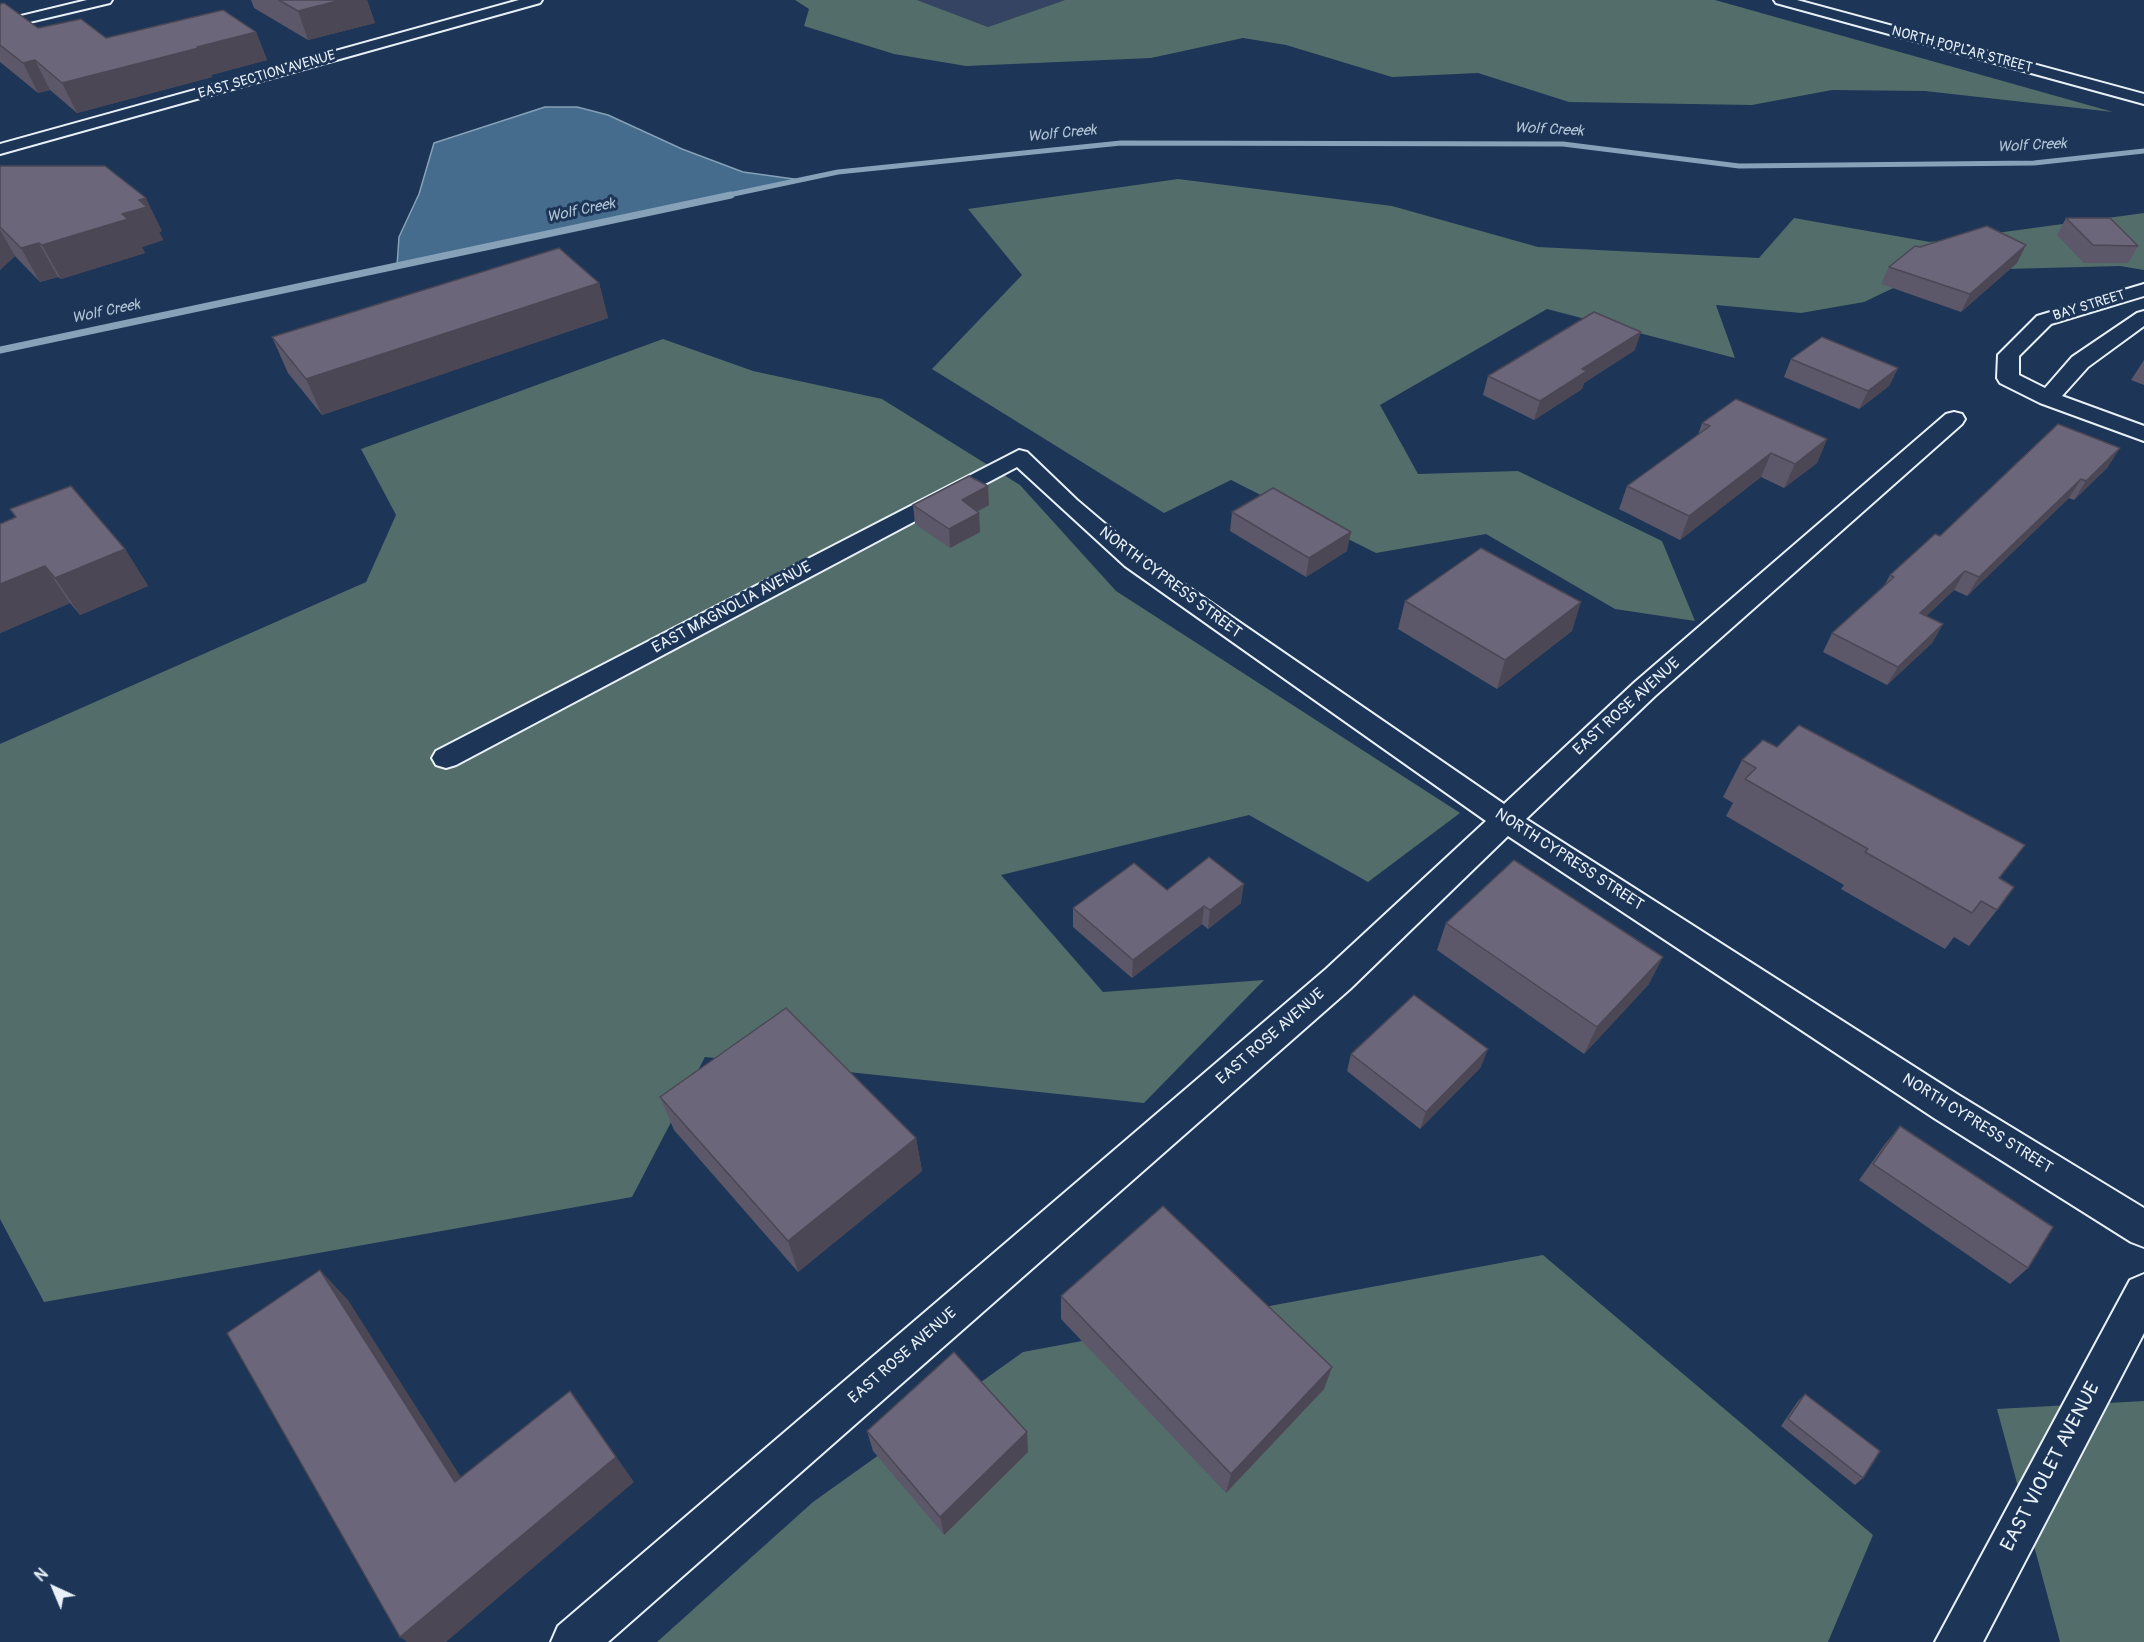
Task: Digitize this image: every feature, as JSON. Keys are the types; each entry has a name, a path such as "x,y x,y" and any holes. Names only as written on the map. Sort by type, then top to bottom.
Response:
{"street":[{"path":"0,25 105,0"},
{"name":"EAST SECTION AVENUE","path":"0,150 513,2 535,0"},
{"name":"NORTH POPLAR STREET","path":"1781,0 2144,99"},
{"name":"BAY STREET","path":"2144,290 2044,320 2009,355 2008,378 2048,398 2144,434"},
{"name":"BAY STREET","path":"2048,398 2080,362 2144,317"},
{"name":"EAST ROSE AVENUE","path":"574,1642 1338,979 1504,819 1645,689 1954,419"},
{"name":"NORTH CYPRESS STREET","path":"1019,457 1069,505 1134,561 1504,819 1956,1113 2144,1229"},
{"name":"EAST MAGNOLIA AVENUE","path":"446,758 1019,457"},
{"name":"EAST VIOLET AVENUE","path":"1958,1642 2144,1293"}],"shaded area":[{"path":"917,0 1065,0 988,27"}],"green space":[{"path":"795,0 917,0 988,27 1065,0 1715,0 2113,112 1925,91 1832,90 1752,105 1569,102 1478,73 1392,77 1286,45 1243,38 1151,58 966,66 894,54 804,26 809,9"},
{"path":"1178,179 1392,206 1538,247 1759,258 1794,218 1930,242 2144,213 2144,270 2120,266 1929,271 1864,302 1801,313 1716,305 1735,358 1547,309 1380,405 1418,474 1518,471 1662,541 1695,621 1615,609 1486,534 1376,553 1231,480 1164,513 932,369 1022,275 968,209"},
{"path":"663,339 753,371 882,399 1020,485 1116,591 1460,813 1368,882 1249,815 1001,875 1103,992 1264,980 1144,1103 705,1057 632,1197 44,1302 0,1219 0,744 366,582 396,515 361,449"},
{"path":"1543,1255 1873,1535 1828,1642 657,1642 813,1502 1023,1352"},
{"path":"2144,1401 2144,1642 2060,1642 1997,1409"}],"water":[{"path":"545,107 577,107 608,115 682,149 743,172 801,180 397,266 399,237 419,194 434,143"}],"building":[{"path":"279,0 341,0 298,11"},
{"path":"4,3 38,28 81,19 106,38 223,10 256,32 62,83 35,60 23,63 0,45 0,4"},
{"path":"0,166 105,166 146,198 139,200 147,207 122,214 128,219 42,245 39,243 21,248 0,227"},
{"path":"2066,218 2110,218 2138,246 2093,245"},
{"path":"1987,226 2026,245 1970,294 1889,267 1915,246 1920,247"},
{"path":"559,248 599,283 306,379 272,337"},
{"path":"1594,312 1641,332 1582,369 1587,371 1540,401 1488,376"},
{"path":"1822,337 1898,368 1868,391 1791,359"},
{"path":"1736,399 1827,439 1795,464 1771,453 1689,516 1627,486 1710,426 1702,423"},
{"path":"2058,424 2120,448 2086,481 2081,479 1979,577 1965,571 1920,613 1943,624 1898,667 1832,633 1894,577 1890,575 1935,534 1940,536"},
{"path":"969,476 988,486 962,500 979,513 949,529 913,505"},
{"path":"71,486 125,549 55,578 45,566 0,584 0,524 16,517 10,509"},
{"path":"1273,488 1351,532 1309,558 1232,512"},
{"path":"1481,548 1581,602 1505,660 1405,601"},
{"path":"1799,725 2025,845 1999,878 2014,887 1997,910 1981,901 1972,913 1865,852 1868,849 1745,779 1756,768 1742,760 1763,740 1777,747"},
{"path":"1209,857 1244,884 1210,910 1204,906 1133,960 1073,908 1134,863 1167,890"},
{"path":"1514,860 1663,957 1597,1027 1446,923"},
{"path":"1414,995 1488,1049 1426,1112 1351,1054"},
{"path":"786,1008 916,1138 788,1241 660,1097"},
{"path":"1900,1126 2053,1227 2028,1268 1873,1164"},
{"path":"1163,1206 1332,1367 1231,1474 1061,1296"},
{"path":"320,1270 455,1482 570,1391 616,1457 400,1637 227,1333"},
{"path":"954,1352 1027,1432 940,1517 867,1431"},
{"path":"1805,1394 1880,1451 1863,1478 1788,1419"}],"waterway":[{"name":"Wolf Creek","path":"724,196 838,172 1121,143 1563,144 1739,166 2034,163 2144,151"},
{"name":"Wolf Creek","path":"0,350 731,195"}]}
